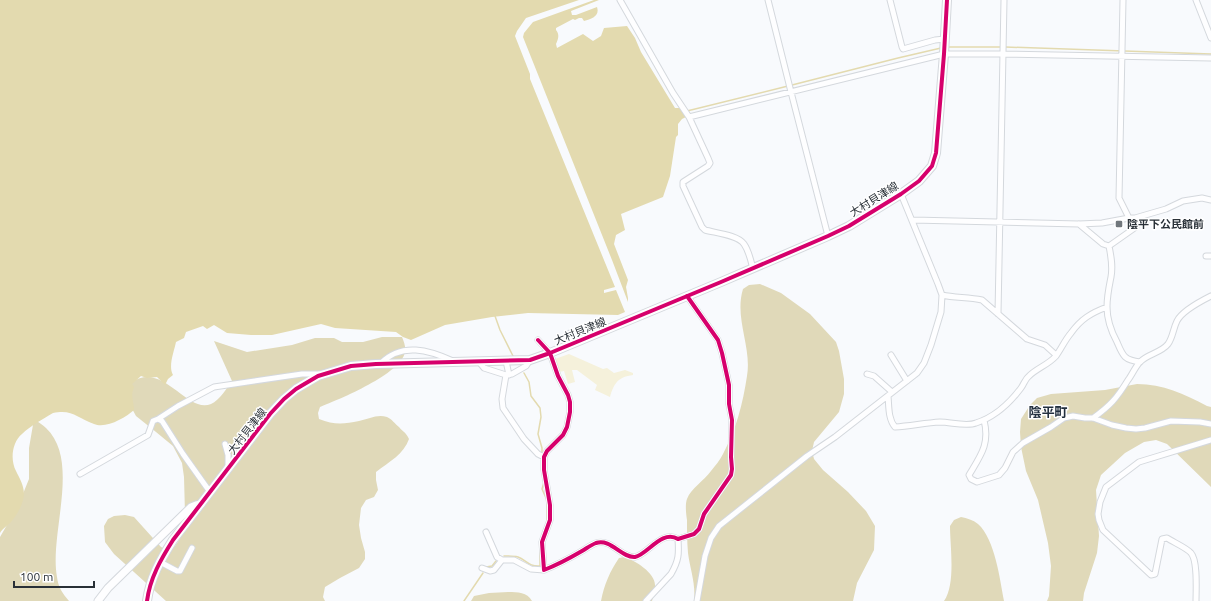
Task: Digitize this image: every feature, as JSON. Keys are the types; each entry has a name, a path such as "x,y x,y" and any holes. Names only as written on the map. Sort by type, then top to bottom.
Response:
{"main road":[{"name":"大村貝津線","path":"147,601 148,592 154,574 173,540 258,430 284,399 312,379 322,374 351,366 530,360 570,345 753,269 828,236 849,226 901,194 919,181 932,166 936,153 947,0"}],"street":[{"path":"620,0 688,117 710,163 708,166 682,182 702,228 738,238 748,251 753,269"},
{"path":"768,0 828,236"},
{"path":"890,0 903,48 935,40 944,47"},
{"path":"998,314 1004,0"},
{"path":"1109,246 1136,227 1119,198 1123,0"},
{"path":"1196,0 1211,38"},
{"path":"688,117 944,47 1003,53 1122,53 1211,58"},
{"path":"697,601 705,556 711,538 719,526 807,456 835,437 907,381 917,373 924,363 941,312 942,296 913,220 901,194"},
{"path":"913,220 1000,223 1102,223 1132,218 1166,208 1183,201 1202,198 1211,200"},
{"path":"1079,224 1103,244 1109,246"},
{"path":"1109,246 1111,276 1108,290 1108,320 1111,330 1124,357 1130,361 1140,362"},
{"path":"486,532 498,557 502,560 514,560 531,569 544,570 597,543 605,542 630,556 637,557 659,540 671,537 678,539 694,534 699,529 704,514 731,475 732,469 730,457 732,420 729,404 729,385 718,340 687,296"},
{"path":"942,296 982,300 1027,339 1045,345 1056,355"},
{"path":"1093,418 1112,404 1140,362 1167,344 1173,334 1177,321 1182,315 1211,296"},
{"path":"867,374 874,376 890,394 890,418 895,427 940,422 952,422 968,425 975,424 992,416 1004,407 1022,388 1027,377 1052,360 1071,333 1084,318 1107,307"},
{"path":"570,333 570,345"},
{"path":"538,340 550,353 558,376 570,402 567,428 563,435 541,456"},
{"path":"381,364 388,357 397,352 412,350 424,350 456,362"},
{"path":"891,355 907,381"},
{"path":"479,362 484,368 507,375 526,366 530,360"},
{"path":"506,361 507,375 502,399 503,408 524,439 541,456 544,470 550,505 550,520 542,542 544,570"},
{"path":"80,474 148,435 153,421 214,387 302,374 322,374"},
{"path":"984,420 986,441 982,453 969,475 971,479 977,482 999,475 1005,468 1013,452 1023,443 1064,418 1073,416 1093,418 1112,425 1136,429 1171,421 1211,424"},
{"path":"158,419 162,421 210,492"},
{"path":"1196,601 1197,588 1194,560 1191,553 1167,538 1162,539 1155,574 1152,575 1103,530 1098,514 1100,502 1106,487 1139,462 1211,440"},
{"path":"225,444 228,455 228,470"},
{"path":"98,601 108,588 191,507 201,504"},
{"path":"646,601 672,574 678,560 678,539"},
{"path":"160,562 180,570 192,548"},
{"path":"482,568 490,571 494,570 502,560"}],"shaded area":[{"path":"0,0 579,0 526,18 515,36 530,74 530,79 615,287 604,290 604,293 616,290 625,312 618,315 528,313 492,317 445,325 411,340 396,332 335,328 321,324 272,335 227,333 214,325 207,329 203,326 186,332 184,338 176,342 171,363 173,375 168,379 165,385 157,377 147,378 141,376 132,384 134,387 132,396 134,410 126,416 110,424 99,425 88,422 70,413 53,413 33,425 19,437 14,446 13,462 21,482 24,496 20,509 15,517 0,533"},
{"path":"594,0 599,0 571,11 572,15 576,15 597,7 598,10 595,17 584,21 582,18 575,20 573,19 556,28 558,35 556,44 557,48 583,34 593,41 601,36 604,28 627,26 675,108 680,108 686,117 678,124 678,135 676,137 670,176 663,197 621,214 625,230 616,235 614,244 628,280 626,287 628,302 523,37 524,33 533,22"},
{"path":"760,284 781,293 810,314 836,342 839,351 844,379 844,394 839,412 814,442 812,451 814,459 823,470 848,492 866,511 875,526 874,550 857,583 853,601 694,601 694,583 688,549 686,501 691,491 708,475 720,458 728,445 735,426 743,396 748,365 742,322 741,300 743,289 749,285"},
{"path":"382,337 402,337 405,344 405,352 401,360 393,369 382,377 355,392 320,407 318,413 319,419 334,423 344,423 359,421 376,416 383,416 392,420 406,433 409,439 404,449 400,453 376,472 378,490 374,497 366,500 361,508 359,525 365,552 365,559 359,568 325,587 323,597 325,601 166,601 114,554 105,542 104,526 108,519 114,516 125,515 134,517 161,547 166,549 175,546 181,537 185,514 182,463 173,446 136,416 130,405 132,382 143,377 154,378 164,382 193,402 202,405 211,404 220,397 232,381 214,341 247,352 292,345 315,338 334,338 342,342 363,342"},
{"path":"569,354 603,369 607,368 614,373 625,370 633,373 633,375 620,379 615,384 610,397 595,390 597,385 577,370 572,370 575,382 568,384 564,371 559,372 555,359"},
{"path":"1137,384 1147,384 1165,388 1211,407 1211,487 1167,444 1156,440 1144,442 1125,453 1101,475 1096,490 1099,536 1097,553 1084,593 1083,601 1047,601 1049,596 1051,566 1048,543 1038,500 1026,471 1021,447 1021,419 1030,405 1037,398 1051,394 1105,390"},
{"path":"34,419 46,428 56,442 61,459 63,478 62,499 56,560 58,584 69,601 0,601 0,537 18,506 29,479 29,448"},
{"path":"961,517 970,519 978,524 989,539 996,560 1004,601 944,601 948,594 951,575 950,526 954,520"},
{"path":"624,557 639,564 652,576 655,591 652,601 601,601 608,578 613,568 619,558"},
{"path":"519,592 525,594 532,601 471,601 474,596 489,593"}],"waterway":[{"path":"947,47 1001,47"},
{"path":"1005,47 1211,54"},
{"path":"792,85 941,48"},
{"path":"687,111 788,86"},
{"path":"495,316 513,356"},
{"path":"524,373 529,382 531,396 540,408 541,417 538,434 542,448 542,465"},
{"path":"544,482 542,489 546,498"},
{"path":"547,501 547,523"},
{"path":"504,556 518,557 530,564 540,566 540,542"},
{"path":"486,567 492,566 496,561"},
{"path":"464,601 483,573"}],"cycle path":[{"path":"147,601 153,577 173,540 270,414 296,389 318,376 351,366 376,364 530,360 721,282 828,236 849,226 901,194 919,181 932,166 936,153 947,0"},
{"path":"538,340 550,353 558,376 570,402 567,427 563,435 547,451 544,457 544,470 550,505 550,520 542,542 544,570 568,559 596,543 601,542 611,545 625,555 635,557 645,552 666,537 678,539 694,534 699,529 704,514 731,475 732,420 729,404 729,385 722,353 718,340 687,296"}],"place":[{"name":"陰平下公民館前","path":"1119,224"}],"district":[{"name":"陰平町","path":"1048,412"}]}
